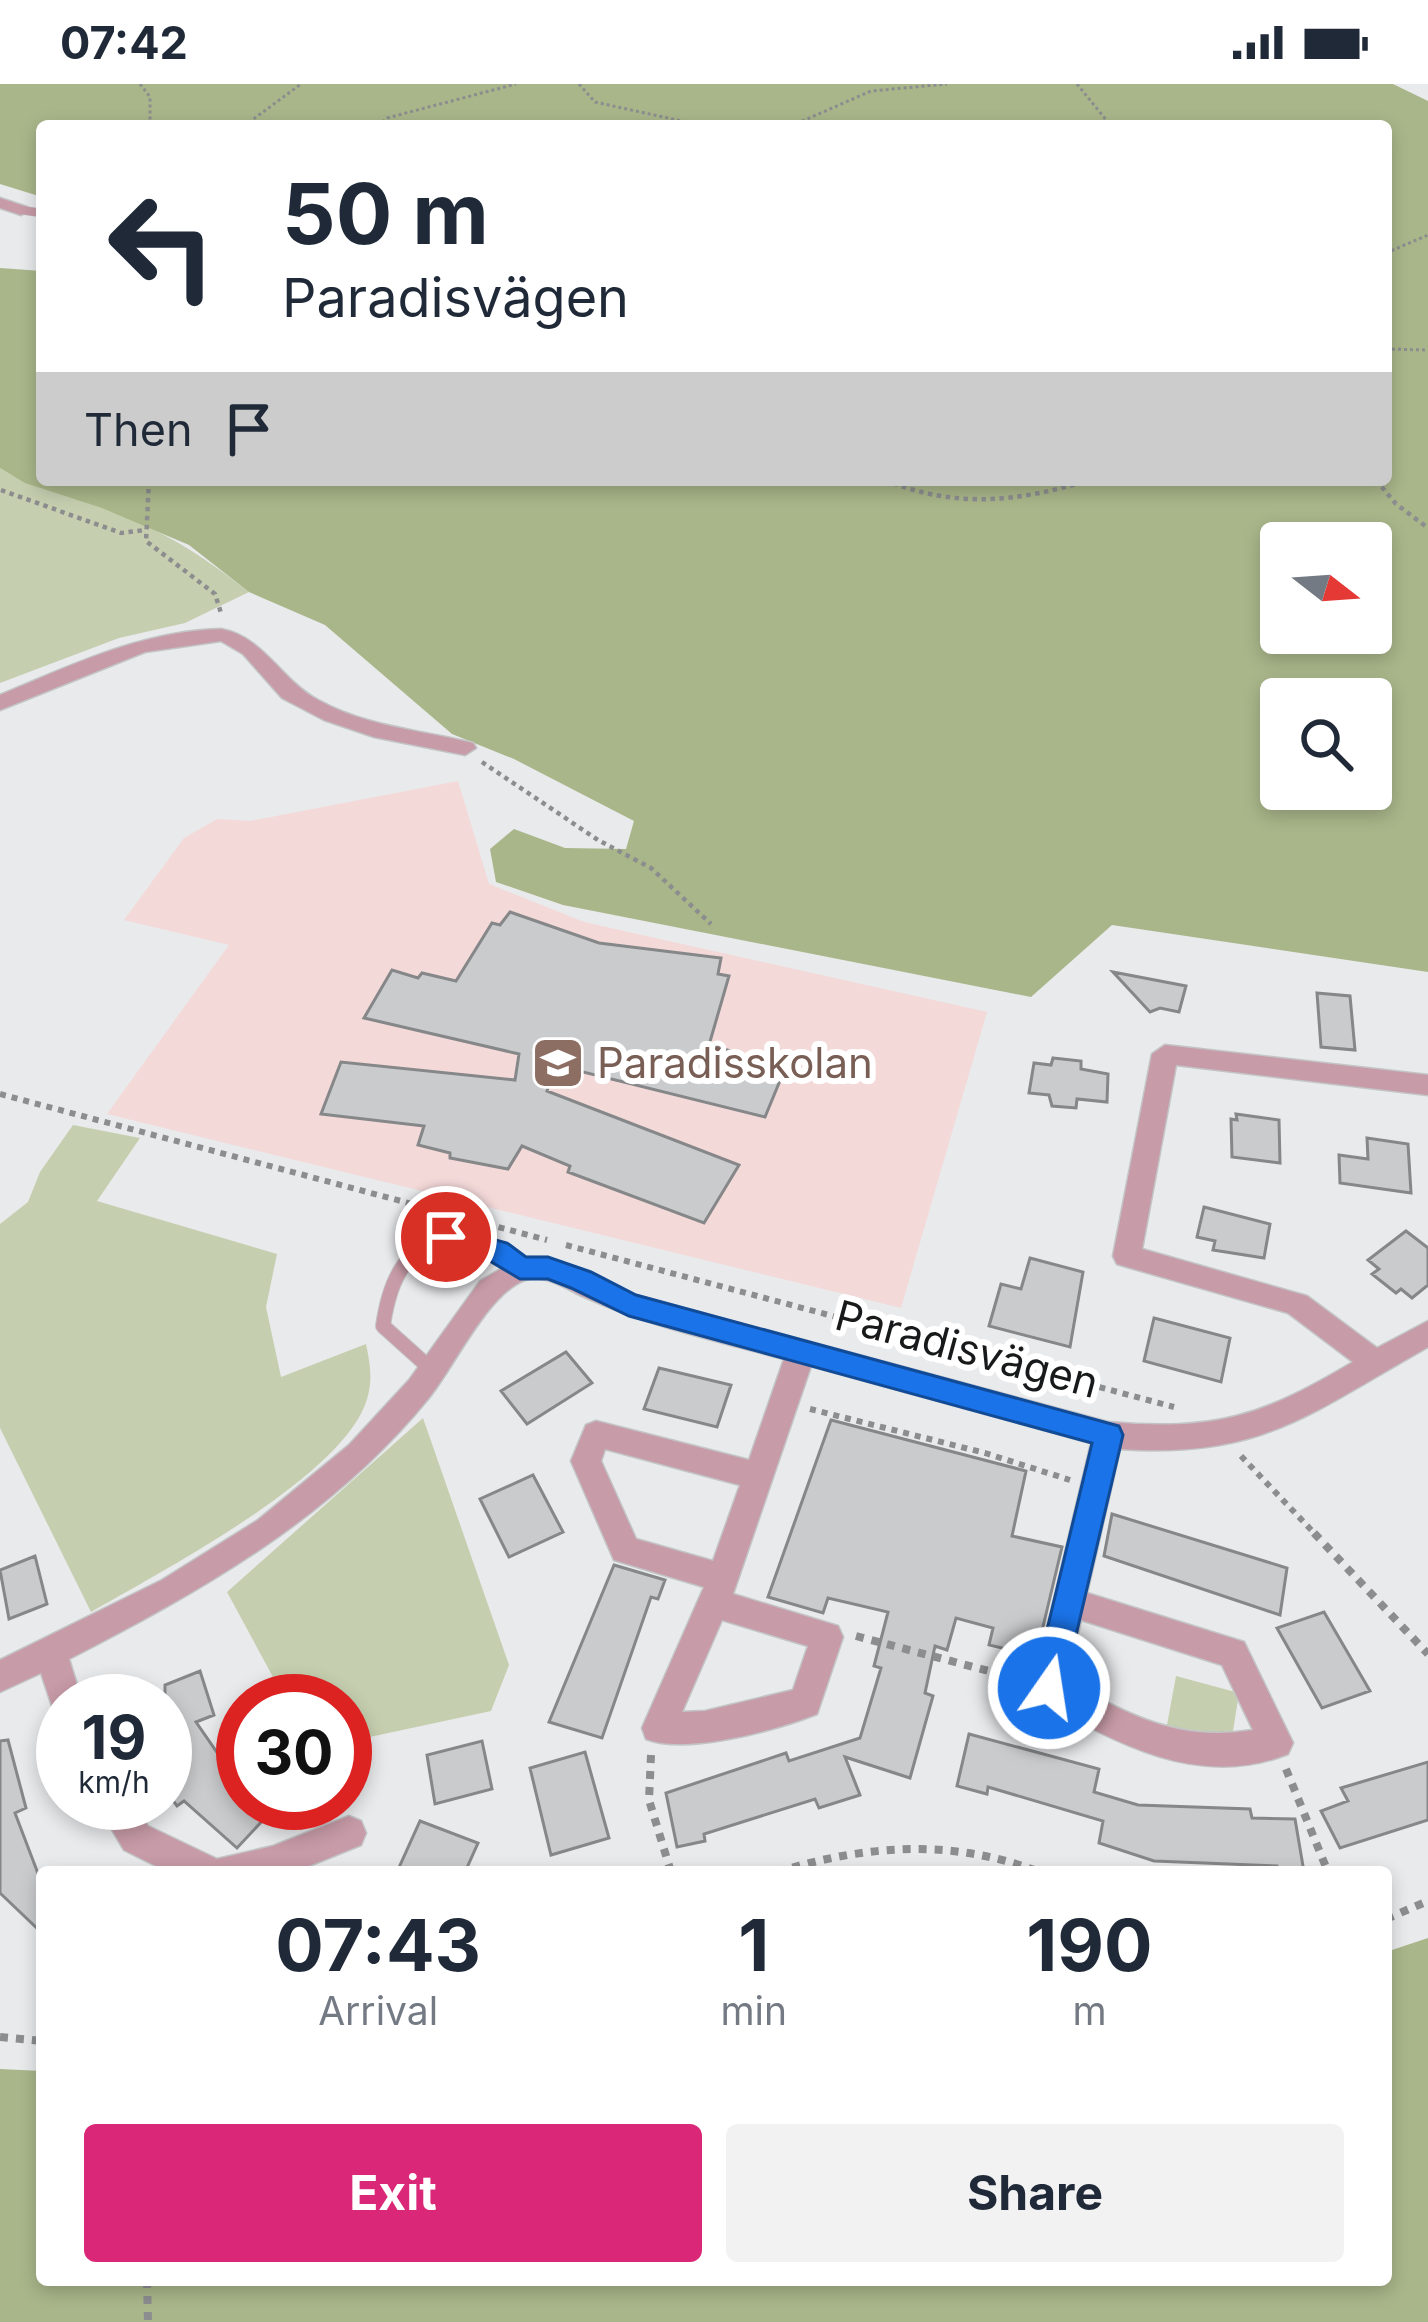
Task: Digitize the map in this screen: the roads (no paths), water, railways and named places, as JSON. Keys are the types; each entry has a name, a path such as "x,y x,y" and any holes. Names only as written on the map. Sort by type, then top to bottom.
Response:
{"street":[{"path":"0,703 162,642 223,634 240,641 286,692 363,731 465,748"},
{"path":"1374,1362 1297,1304 1127,1256 1165,1054 1428,1085"},
{"path":"0,1677 173,1590 269,1530 360,1454 432,1370 490,1289 520,1268"},
{"name":"Paradisvägen","path":"520,1268 548,1268 629,1304 1108,1435 1157,1439 1221,1435 1271,1420 1428,1334"},
{"name":"Paradisvägen","path":"719,1590 826,1636 805,1703 705,1727 658,1728 719,1590 802,1350"},
{"path":"719,1590 625,1550 586,1461 596,1434 758,1476"},
{"name":"Paradisvägen","path":"1069,1602 1233,1653 1276,1743 1211,1753 1131,1734 1049,1688 1069,1602 1096,1488 1108,1435"},
{"path":"51,1653 58,1674"},
{"path":"131,1830 136,1838 193,1866"},
{"path":"258,1866 349,1833"}],"lane":[{"name":"Paradisvägen","path":"432,1370 383,1326 385,1294 400,1264 427,1241 446,1237 497,1251 520,1268"}],"place":[{"name":"Paradisskolan","path":"558,1063"}]}
